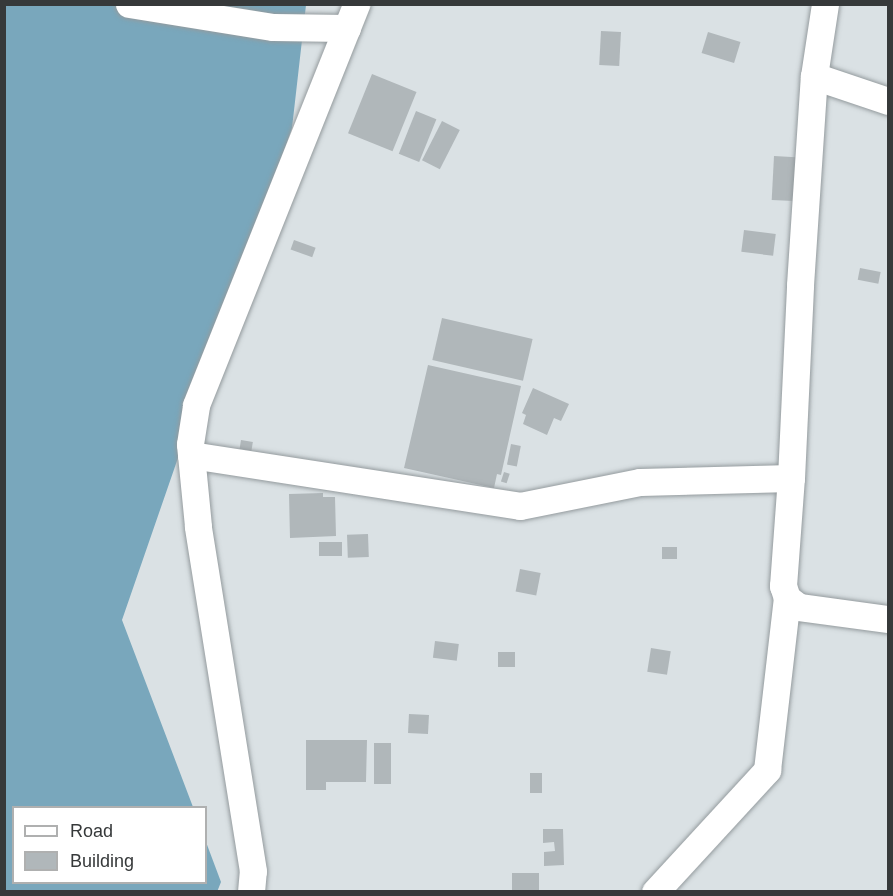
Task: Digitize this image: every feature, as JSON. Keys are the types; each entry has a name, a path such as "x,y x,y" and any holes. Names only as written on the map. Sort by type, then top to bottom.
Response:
{"street":[{"path":"129,4 273,27 351,16"},
{"path":"655,891 767,770 787,598 783,586 814,76 825,4"},
{"path":"251,891 254,871 198,526 191,455 196,405 233,306 351,16"},
{"path":"814,76 888,101"},
{"path":"191,455 520,506 640,482 791,478"},
{"path":"787,598 799,607 888,619"}],"shaded area":[{"path":"5,5 306,5 292,128 122,620 193,806 12,806 12,884 207,884 207,845 221,882 217,892 5,892"}],"building":[{"path":"601,31 621,32 619,66 599,65"},
{"path":"708,32 741,42 734,63 702,53"},
{"path":"372,74 417,92 393,151 348,133"},
{"path":"416,111 436,119 419,162 399,154"},
{"path":"442,121 460,130 440,169 422,160"},
{"path":"774,156 796,157 794,201 772,200"},
{"path":"744,230 776,234 773,256 741,252"},
{"path":"294,240 316,248 312,257 291,249"},
{"path":"860,268 881,272 878,284 858,280"},
{"path":"442,318 533,339 523,381 432,360"},
{"path":"428,365 521,386 501,475 497,474 494,488 404,468"},
{"path":"533,388 569,404 561,421 554,418 547,435 523,424 526,415 522,413"},
{"path":"241,440 253,442 251,451 240,449"},
{"path":"511,444 521,446 517,467 507,465"},
{"path":"504,472 510,474 507,483 501,482"},
{"path":"323,493 323,497 335,497 336,536 290,538 289,494"},
{"path":"368,534 369,557 348,558 347,535"},
{"path":"319,542 342,542 342,556 319,556"},
{"path":"662,547 677,547 677,559 662,559"},
{"path":"520,569 541,573 536,596 516,592"},
{"path":"435,641 459,644 457,661 433,658"},
{"path":"651,648 671,651 667,675 647,672"},
{"path":"498,652 515,652 515,667 498,667"},
{"path":"409,714 429,715 428,734 408,733"},
{"path":"306,740 367,740 366,782 326,782 326,790 306,790"},
{"path":"374,743 391,743 391,784 374,784"},
{"path":"530,773 542,773 542,793 530,793"},
{"path":"543,829 563,829 564,865 544,866 544,852 555,851 554,842 543,843"},
{"path":"512,873 539,873 539,892 512,892"}]}
